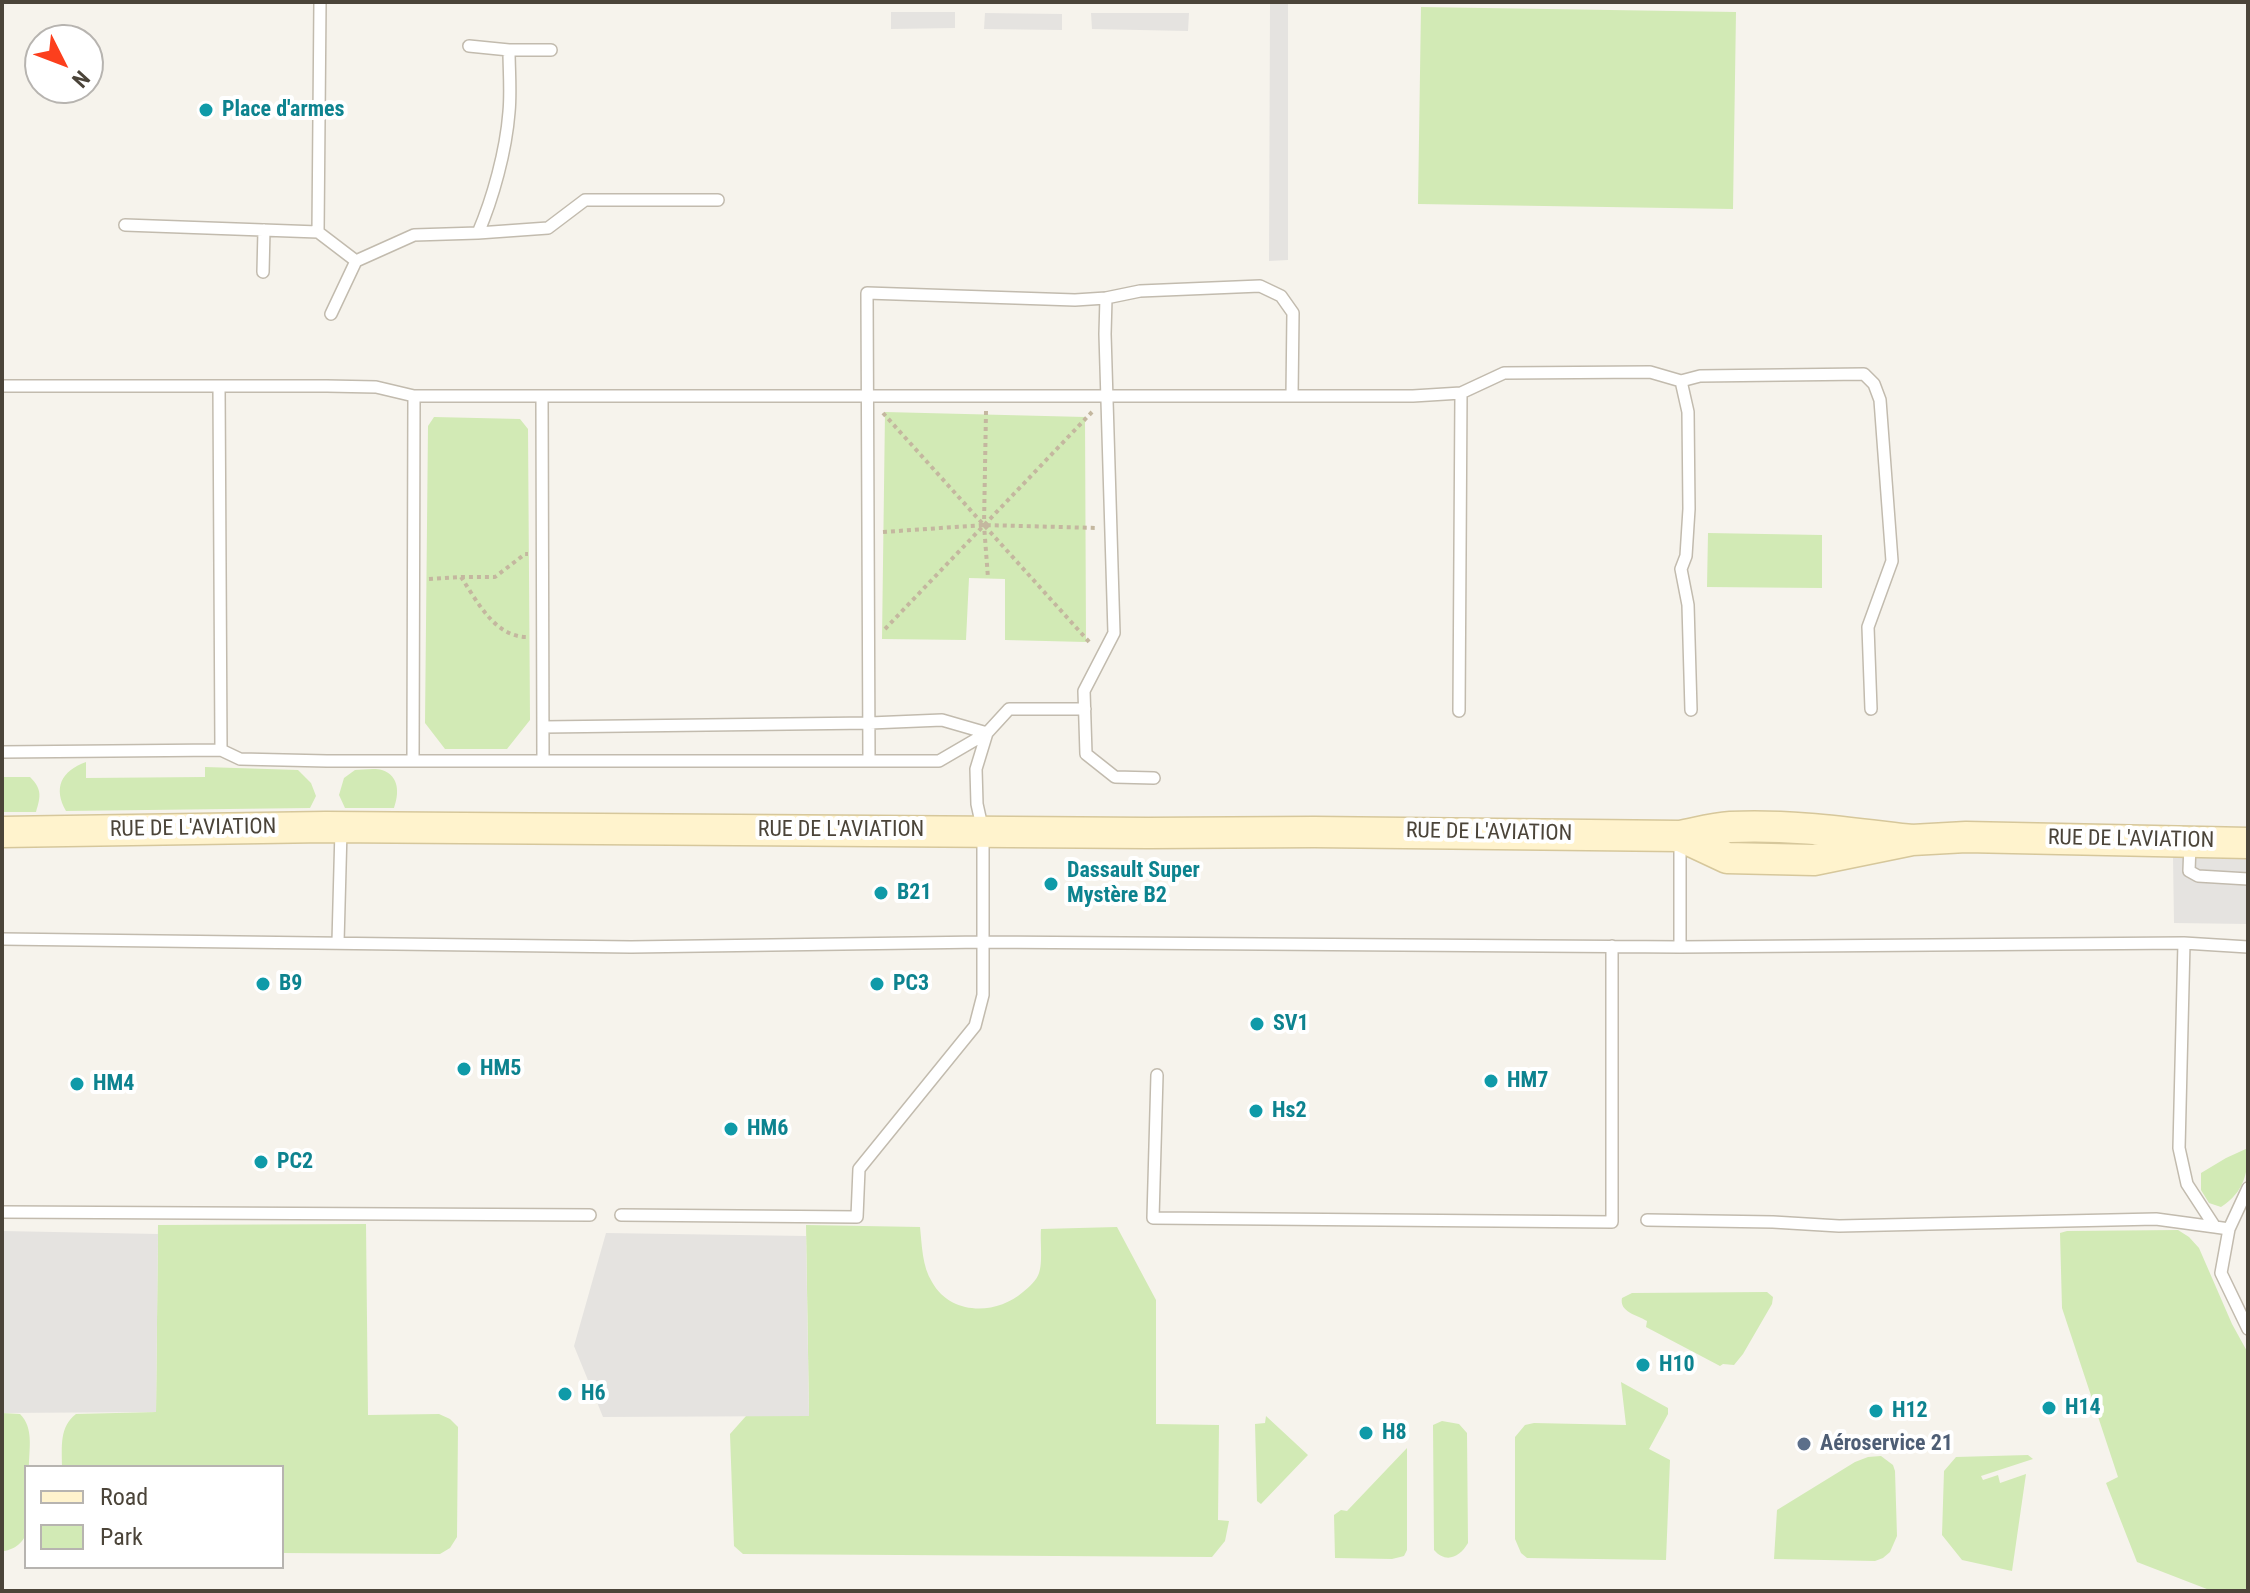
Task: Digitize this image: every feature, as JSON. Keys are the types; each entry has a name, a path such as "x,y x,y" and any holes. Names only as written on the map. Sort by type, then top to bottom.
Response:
{"street":[{"name":"RUE DE L'AVIATION","path":"2,832 341,828 1680,836 1726,827 1753,827 1813,828 1912,840 1966,837 2248,843"}],"lane":[{"path":"318,232 320,2"},
{"path":"469,46 551,50"},
{"path":"478,233 486,216 509,112 509,50"},
{"path":"331,314 356,261 414,235 548,228 585,200 718,200"},
{"path":"125,225 318,232 356,261"},
{"path":"263,272 264,230"},
{"path":"869,761 867,293 1075,300 1140,291 1260,286 1281,296 1293,313 1292,396"},
{"path":"1106,298 1114,633 1084,691 1086,754 1115,777 1154,778"},
{"path":"2,386 376,387 414,396 1413,396 1461,393 1504,373 1650,372 1681,381 1700,376 1864,374 1874,384 1880,400 1892,561 1868,627 1871,709"},
{"path":"1681,381 1688,412 1689,509 1686,556 1681,569 1688,605 1691,710"},
{"path":"219,386 221,750"},
{"path":"1459,711 1461,393"},
{"path":"413,761 414,396"},
{"path":"542,396 543,761"},
{"path":"2,752 221,750 240,759 413,761 939,761 987,733 1009,709 1085,709"},
{"path":"544,727 942,720 987,733"},
{"path":"621,1215 857,1217 859,1169 975,1026 983,995 983,831 977,804 976,769 987,733"},
{"path":"338,942 341,828"},
{"path":"1680,836 1680,947"},
{"path":"2190,840 2189,871 2198,876 2248,879"},
{"path":"2,939 631,947 983,942 1680,947 2184,943 2248,947"},
{"path":"2184,943 2179,1148 2187,1184 2215,1227"},
{"path":"1157,1075 1153,1218 1612,1222 1612,946"},
{"path":"2248,1188 2229,1229 2221,1273 2248,1329"},
{"path":"2,1212 590,1215"},
{"path":"1647,1220 1839,1226 2156,1219 2229,1229"}],"path":[{"path":"868,396 1102,657"},
{"path":"986,396 984,525 988,578"},
{"path":"870,645 1107,396"},
{"path":"869,533 984,525 1111,528"},
{"path":"414,581 495,577 525,554 543,555"},
{"path":"461,577 489,619 505,631 518,637 543,638"}],"green space":[{"path":"1421,7 1736,12 1733,209 1418,204"},
{"path":"885,412 1085,417 1086,642 1005,640 1005,579 969,578 966,640 882,639"},
{"path":"434,417 520,419 528,429 530,720 507,749 445,749 425,723 428,426"},
{"path":"1708,533 1822,535 1822,588 1707,587"},
{"path":"86,762 86,778 205,777 205,767 298,770 311,783 316,796 310,808 66,811 60,795 62,781 70,770"},
{"path":"379,769 392,776 397,791 394,808 345,808 339,795 344,778 355,770"},
{"path":"2,777 30,777 39,793 36,812 2,812"},
{"path":"2248,1148 2246,1174 2240,1189 2221,1207 2209,1203 2201,1190 2201,1173"},
{"path":"366,1224 368,1415 439,1414 458,1427 457,1537 450,1548 440,1554 284,1553 284,1465 62,1465 64,1431 76,1414 156,1412 158,1225"},
{"path":"806,1225 920,1227 924,1262 932,1282 951,1301 975,1308 988,1308 1012,1300 1035,1281 1041,1264 1041,1229 1117,1227 1156,1300 1156,1424 1219,1425 1218,1520 1229,1521 1225,1541 1212,1557 743,1554 734,1546 730,1434 746,1416 809,1415"},
{"path":"2178,1230 2199,1248 2248,1353 2248,1591 2212,1591 2137,1562 2106,1483 2118,1477 2062,1308 2060,1233"},
{"path":"1767,1292 1773,1297 1772,1304 1734,1365 1720,1366 1646,1327 1647,1321 1626,1310 1622,1303 1622,1298 1632,1293"},
{"path":"1621,1382 1668,1408 1668,1414 1649,1449 1670,1460 1666,1560 1527,1558 1521,1553 1515,1539 1515,1437 1525,1425 1534,1423 1626,1425"},
{"path":"2,1413 20,1414 29,1432 30,1446 29,1465 24,1465 24,1538 17,1546 2,1551"},
{"path":"1266,1416 1308,1455 1261,1504 1257,1501 1255,1424 1265,1423"},
{"path":"1442,1421 1459,1424 1467,1433 1468,1543 1457,1555 1448,1558 1434,1550 1433,1425"},
{"path":"1407,1448 1407,1550 1404,1556 1392,1559 1335,1558 1334,1515 1341,1510 1347,1511"},
{"path":"2028,1455 2033,1459 1981,1476 1983,1480 1998,1475 2000,1483 2026,1474 2012,1571 1962,1560 1942,1535 1944,1471 1956,1457"},
{"path":"1881,1456 1893,1465 1895,1471 1897,1536 1890,1552 1875,1561 1774,1559 1777,1510 1855,1462"}],"shaded area":[{"path":"1270,2 1288,2 1288,260 1269,261"},
{"path":"891,12 955,12 955,28 891,29"},
{"path":"985,13 1062,14 1062,30 984,29"},
{"path":"1091,13 1189,13 1188,31 1092,29"},
{"path":"2173,857 2248,859 2248,924 2174,923"},
{"path":"2,1231 158,1234 156,1412 2,1413"},
{"path":"606,1233 806,1236 809,1416 603,1417 574,1346"}],"place":[{"name":"Place d'armes","path":"206,110"},
{"name":"Dassault Super Mystère B2","path":"1051,884"},
{"name":"B21","path":"881,893"},
{"name":"B9","path":"263,984"},
{"name":"PC3","path":"877,984"},
{"name":"SV1","path":"1257,1024"},
{"name":"HM5","path":"464,1069"},
{"name":"HM7","path":"1491,1081"},
{"name":"HM4","path":"77,1084"},
{"name":"Hs2","path":"1256,1111"},
{"name":"HM6","path":"731,1129"},
{"name":"PC2","path":"261,1162"},
{"name":"H10","path":"1643,1365"},
{"name":"H6","path":"565,1394"},
{"name":"H14","path":"2049,1408"},
{"name":"H12","path":"1876,1411"},
{"name":"H8","path":"1366,1433"},
{"name":"Aéroservice 21","path":"1804,1444"}]}
